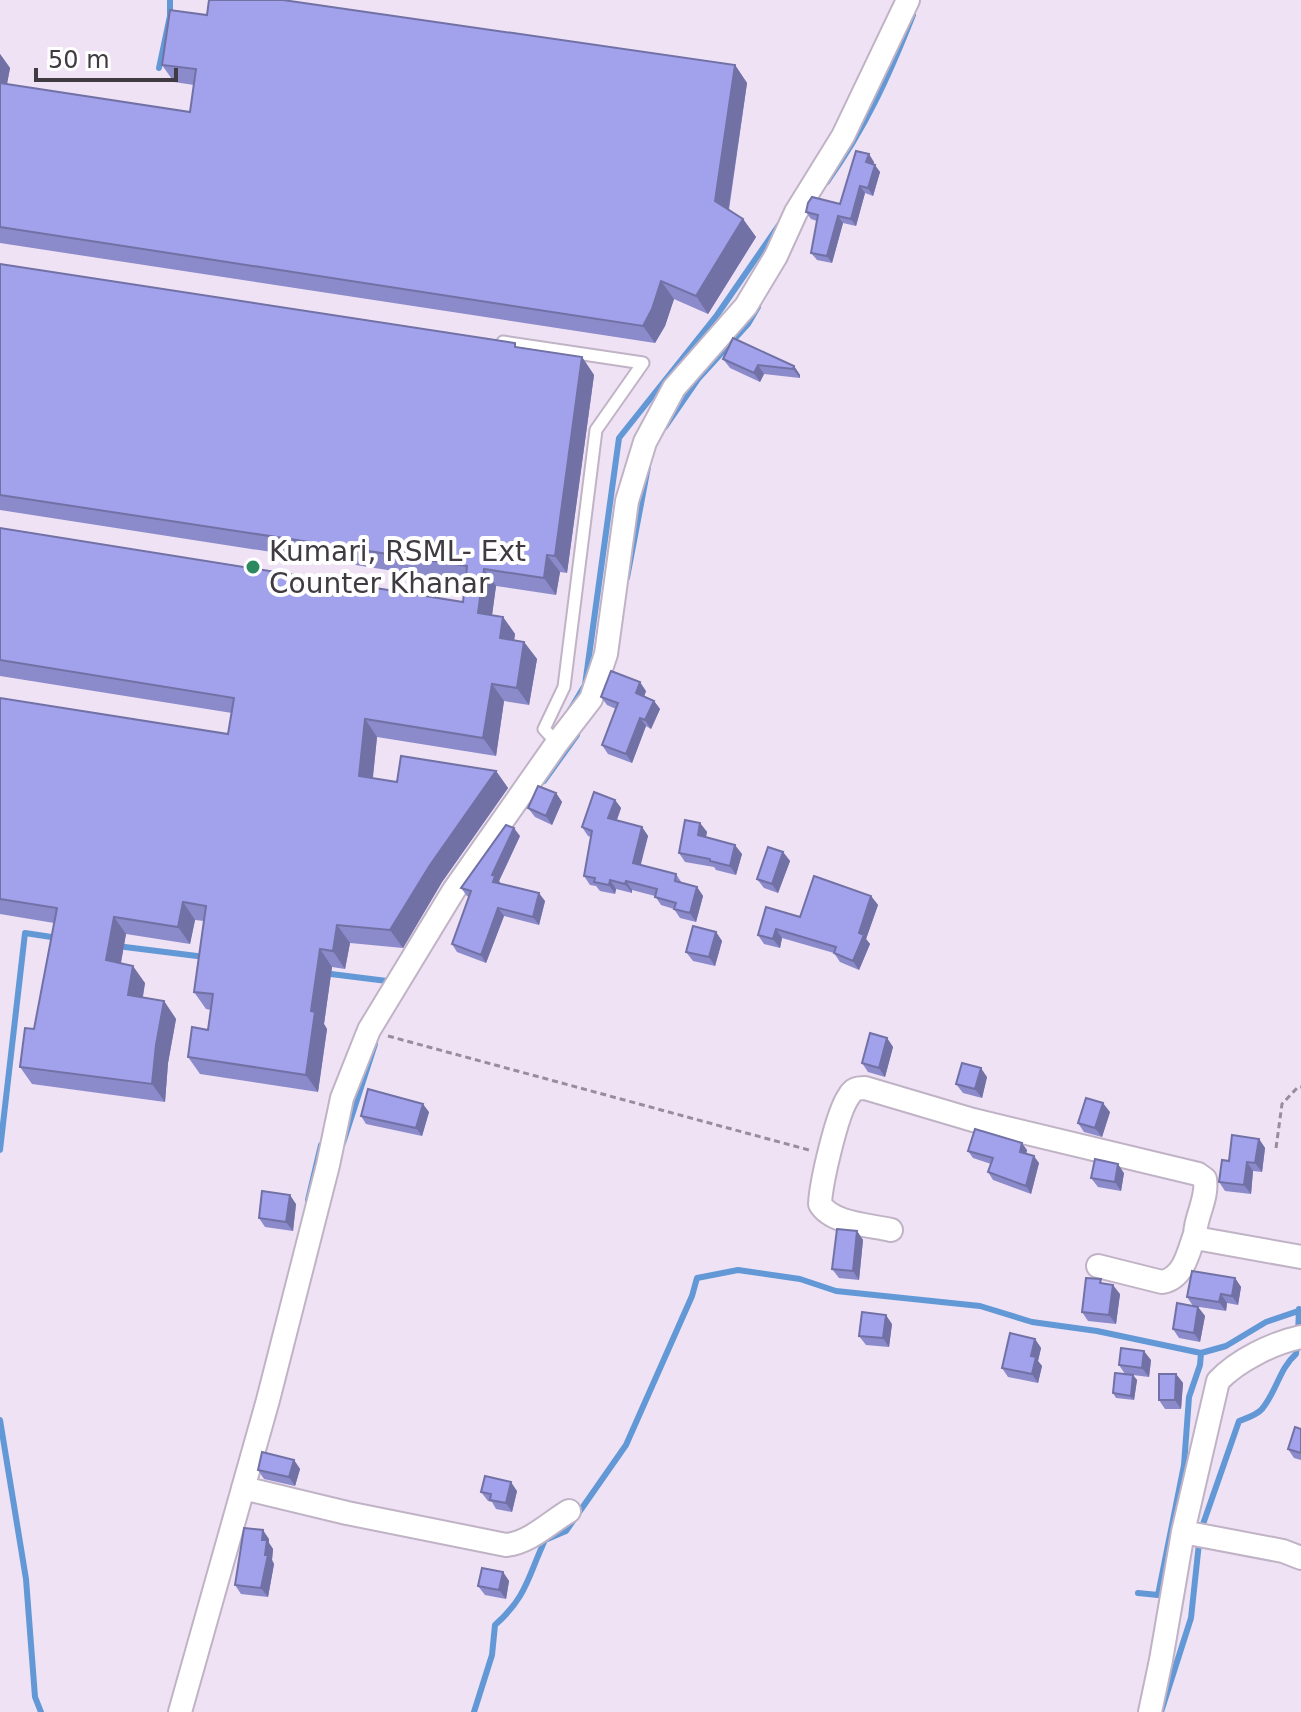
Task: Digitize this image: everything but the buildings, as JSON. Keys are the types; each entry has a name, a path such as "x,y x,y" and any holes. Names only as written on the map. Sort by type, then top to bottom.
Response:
{"street":[{"path":"180,1712 309,1239 342,1098 369,1030 551,736 591,699 606,654 627,501 645,442 674,388 746,306 776,256 796,212 843,136 908,0"},
{"path":"891,1230 845,1220 825,1212 820,1204 845,1103 858,1088 973,1120 1198,1174 1205,1179 1207,1189 1195,1234 1180,1272 1172,1280 1162,1282 1098,1266"},
{"path":"1195,1234 1213,1243 1301,1257"},
{"path":"1150,1712 1183,1532 1218,1381 1227,1371 1282,1341 1301,1337"},
{"path":"243,1488 347,1513 506,1545 517,1544 531,1537 569,1511"},
{"path":"1183,1532 1283,1551 1301,1558"}],"lane":[{"path":"486,339 643,363 596,430 564,687 551,736"}],"path":[{"path":"369,1030 830,1154"},
{"path":"1276,1148 1282,1104 1301,1087"}],"waterway":[{"path":"159,68 170,16 170,0"},
{"path":"827,182 876,101 913,15"},
{"path":"570,710 585,685 619,438 717,315 779,225"},
{"path":"665,427 698,379 748,324 758,307"},
{"path":"627,578 648,467"},
{"path":"544,781 577,735"},
{"path":"0,1150 25,933 58,938"},
{"path":"117,946 205,957"},
{"path":"323,973 387,981"},
{"path":"343,1143 375,1044"},
{"path":"308,1200 321,1145"},
{"path":"474,1712 492,1655 495,1625 514,1605 526,1586 545,1540 566,1531 626,1445 692,1296 697,1278 738,1270 800,1279 836,1291 980,1306 1032,1322 1097,1331 1201,1353 1226,1346 1266,1322 1301,1310"},
{"path":"1298,1334 1299,1309"},
{"path":"1202,1527 1239,1421 1262,1409 1296,1354 1297,1345"},
{"path":"1138,1593 1158,1595 1184,1465 1189,1397 1201,1353"},
{"path":"0,1420 26,1579 35,1697 41,1712"},
{"path":"1161,1712 1191,1618 1199,1543"}],"place":[{"name":"Kumari, RSML- Ext Counter Khanar","path":"253,567"}]}
